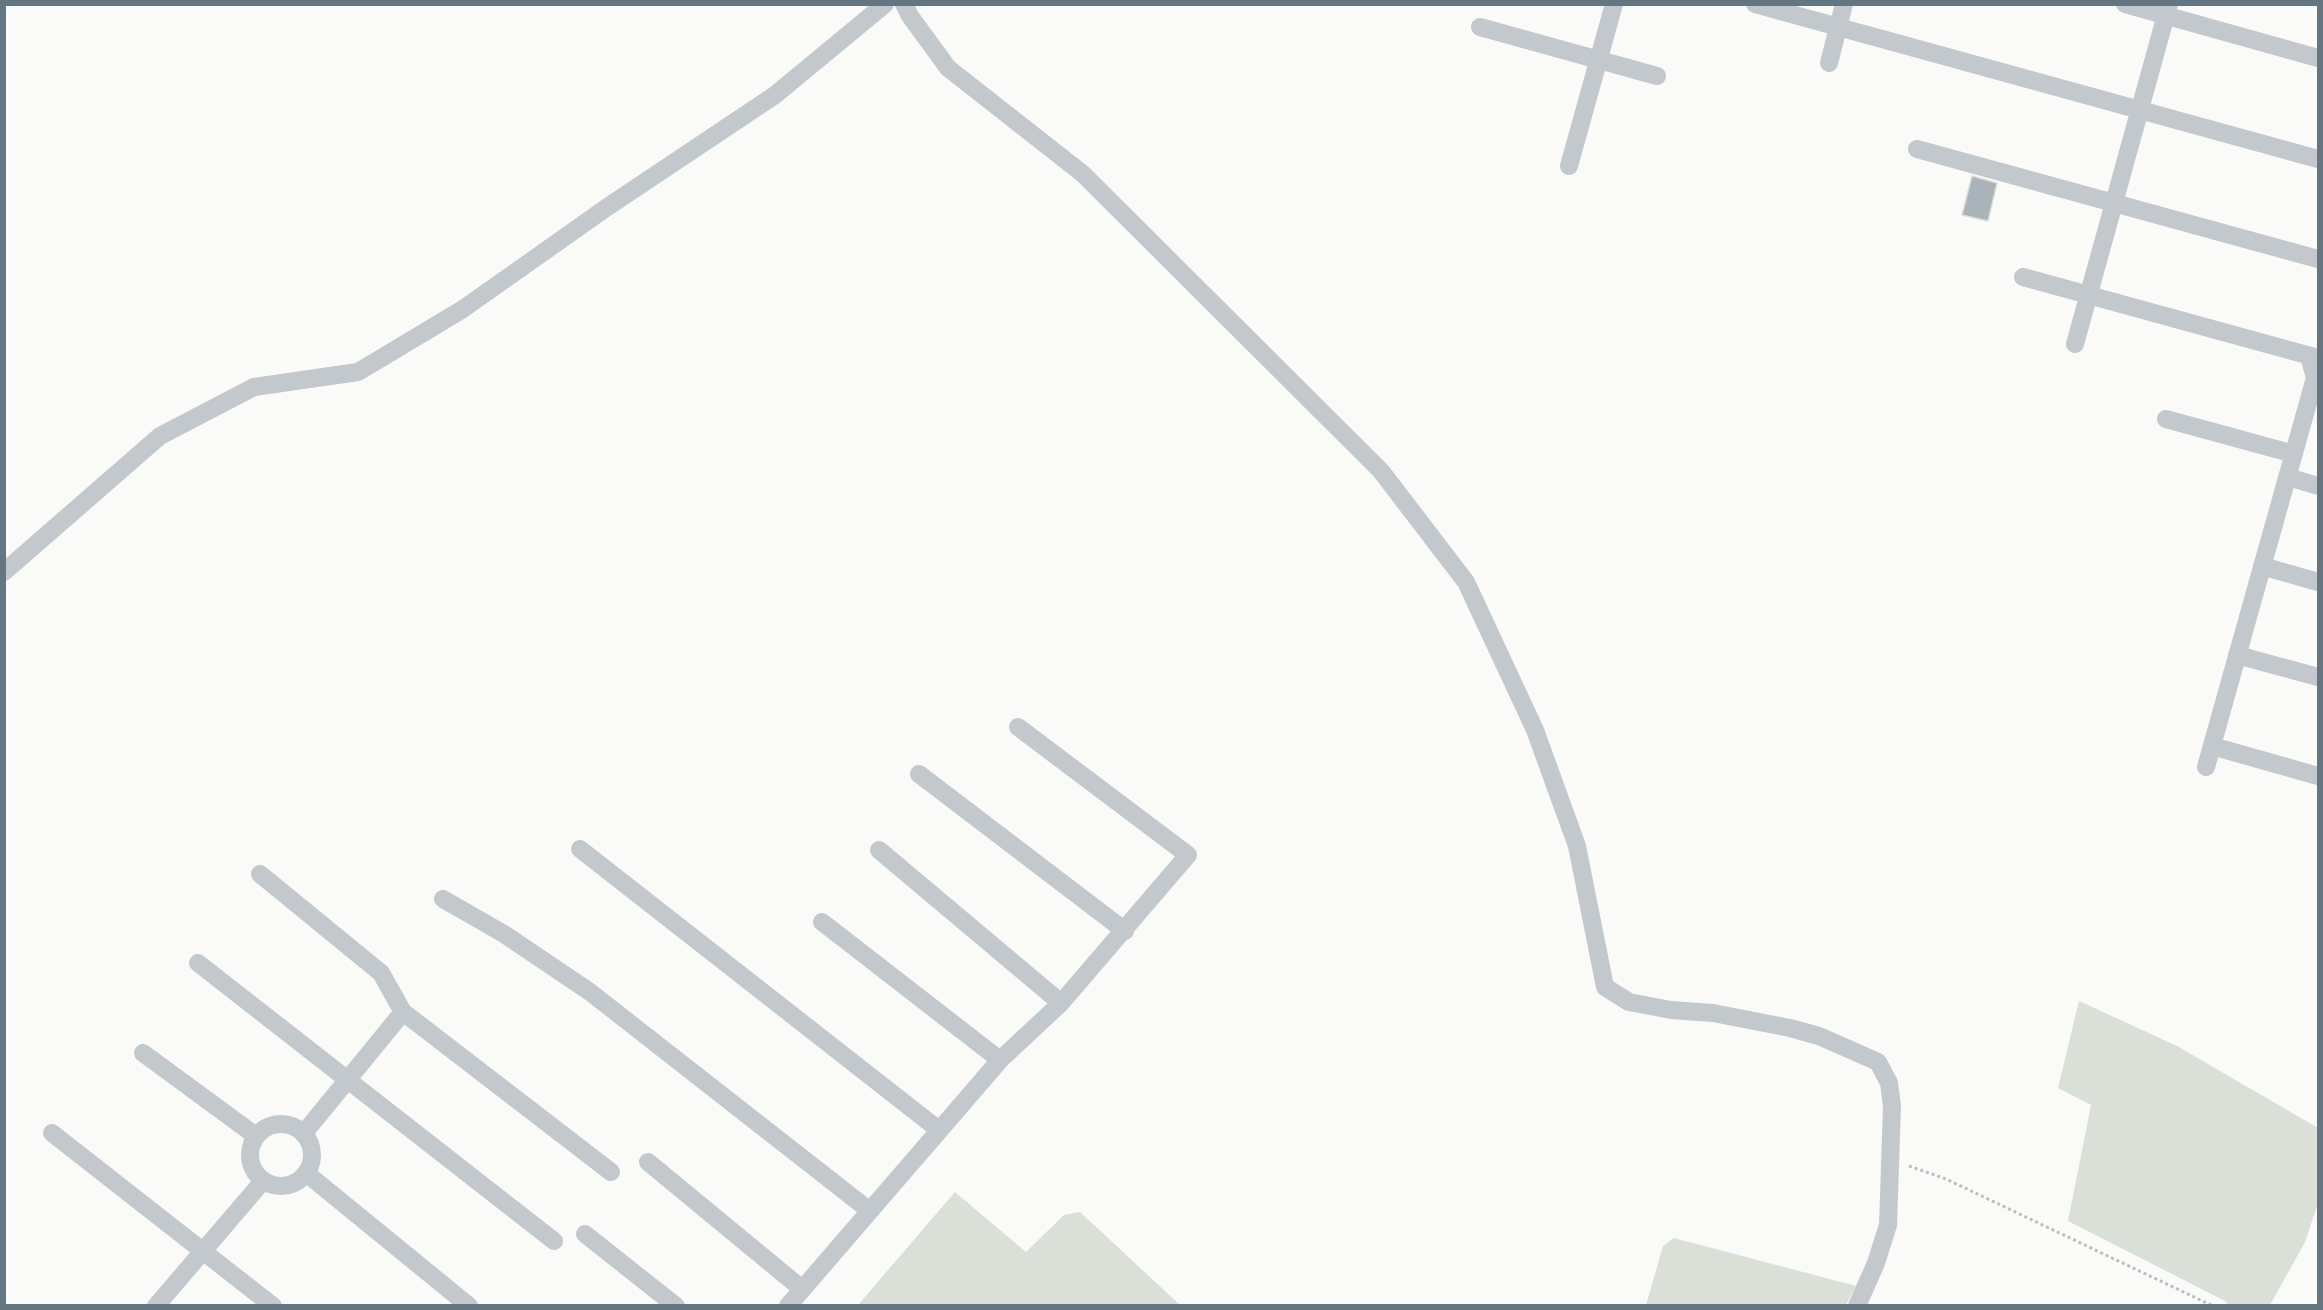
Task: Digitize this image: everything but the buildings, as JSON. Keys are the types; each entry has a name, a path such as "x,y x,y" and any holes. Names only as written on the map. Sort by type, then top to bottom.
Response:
{"street":[{"path":"4,572 160,436 254,387 358,372 463,309 606,208 775,95 885,4"},
{"path":"904,4 910,16 948,68 1083,174 1381,471 1466,582 1535,730 1577,846 1605,987 1629,1002 1671,1010 1713,1013 1790,1028 1819,1036 1878,1062 1889,1083 1892,1106 1888,1225 1876,1263 1857,1305"},
{"path":"1569,166 1614,4"},
{"path":"1755,4 2319,159"},
{"path":"1828,63 1845,4"},
{"path":"2125,4 2168,10 2319,58"},
{"path":"2075,344 2168,10"},
{"path":"1480,27 1657,76"},
{"path":"1917,149 2319,259"},
{"path":"2024,277 2314,357 2315,378 2206,767"},
{"path":"2166,418 2294,454"},
{"path":"2288,477 2319,486"},
{"path":"2262,566 2319,582"},
{"path":"2237,655 2319,677"},
{"path":"788,1305 1000,1060 1061,1003 1188,855 1018,727"},
{"path":"2212,746 2319,776"},
{"path":"919,774 1125,931"},
{"path":"580,849 939,1130"},
{"path":"879,850 1061,1003"},
{"path":"260,874 381,973 403,1012 611,1172"},
{"path":"443,899 504,933 590,992 870,1211"},
{"path":"822,922 1000,1060"},
{"path":"198,963 554,1241"},
{"path":"304,1133 403,1012"},
{"path":"143,1053 256,1136"},
{"path":"274,1124 285,1124 304,1133 310,1142 312,1153 311,1164 306,1173 291,1185 271,1185 256,1174 249,1156 256,1136 264,1129 274,1124"},
{"path":"52,1133 273,1305"},
{"path":"648,1162 802,1288"},
{"path":"306,1173 469,1305"},
{"path":"156,1305 263,1181"},
{"path":"585,1234 676,1305"}],"path":[{"path":"1890,1160 1946,1179 2213,1305"}],"shaded area":[{"path":"2079,1001 2177,1046 2318,1128 2318,1203 2305,1242 2270,1305 2229,1305 2068,1221 2091,1105 2058,1088"},
{"path":"955,1192 1026,1252 1064,1215 1080,1212 1180,1305 858,1305"},
{"path":"1674,1238 1856,1286 1846,1305 1646,1305 1663,1246"}]}
